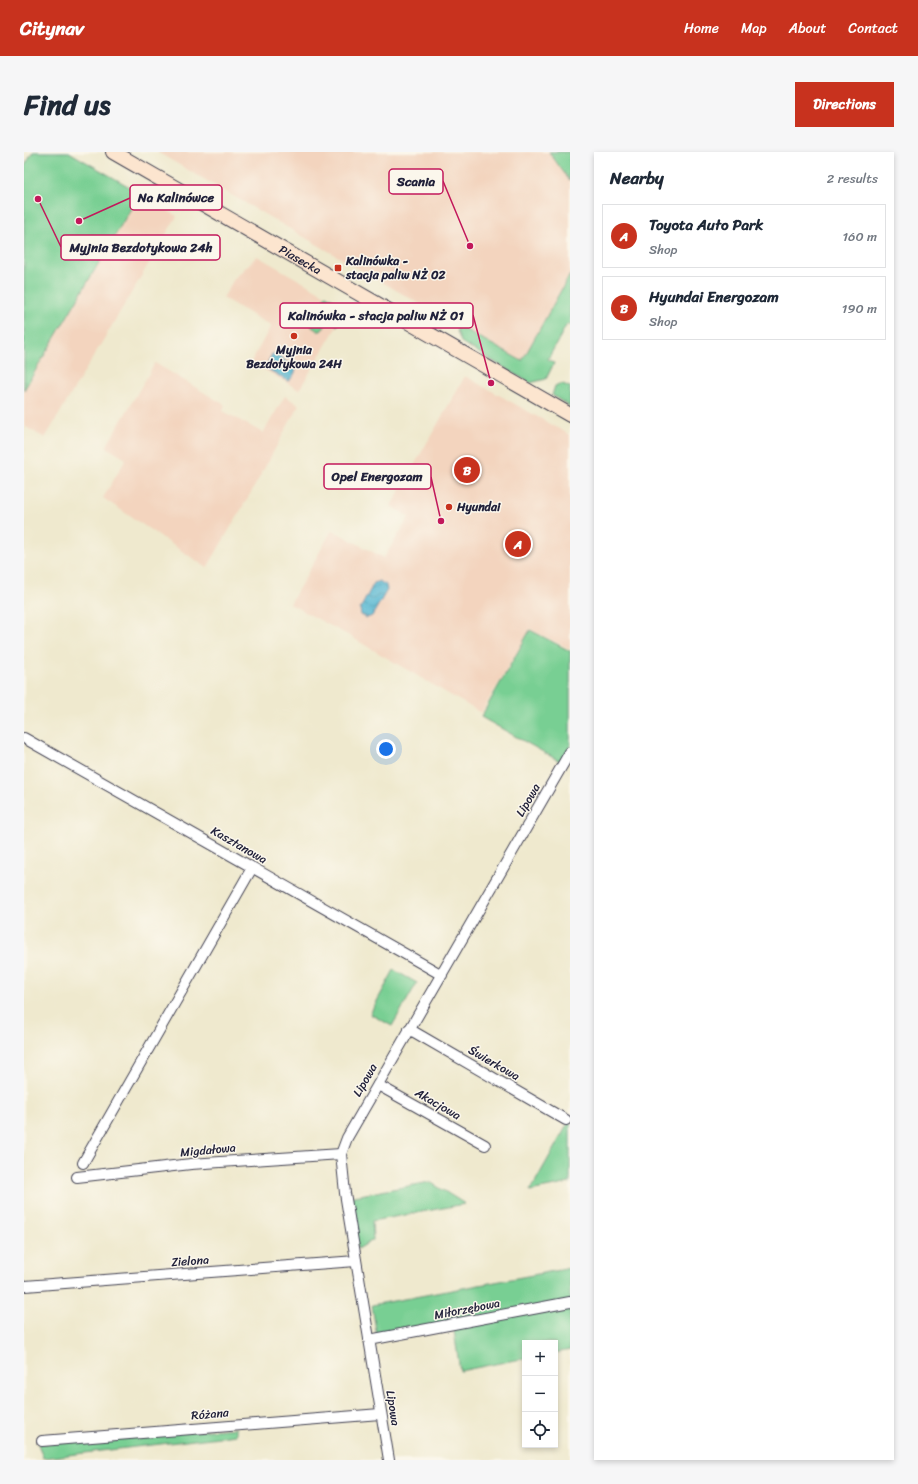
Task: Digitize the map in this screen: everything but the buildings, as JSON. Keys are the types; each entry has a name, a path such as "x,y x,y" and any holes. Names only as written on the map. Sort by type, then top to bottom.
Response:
{"street":[{"name":"Piasecka","path":"113,152 570,415"},
{"name":"Kasztanowa","path":"24,738 442,975"},
{"name":"Lipowa","path":"389,1460 380,1414 344,1192 342,1154 347,1138 570,752"},
{"path":"83,1163 252,868"},
{"name":"Świerkowa","path":"409,1029 566,1120"},
{"name":"Akacjowa","path":"378,1085 485,1145"},
{"name":"Migdałowa","path":"77,1177 191,1164 342,1154"},
{"name":"Zielona","path":"25,1286 356,1261"},
{"name":"Miłorzębowa","path":"369,1340 570,1302"},
{"name":"Różana","path":"42,1441 380,1414"}],"shaded area":[{"path":"33,152 69,152 177,216 45,438 24,426 24,391 84,288 24,254 24,167"},
{"path":"157,152 549,152 570,181 570,274 522,361 446,319"},
{"path":"257,256 348,308 299,390 251,362 271,326 223,298 234,279"},
{"path":"155,363 225,405 223,411 263,433 285,396 299,405 253,489 207,568 103,498 126,459 106,447"},
{"path":"465,376 570,435 570,649 530,629 481,713 346,634 290,604 332,530 384,558 409,517 391,506"}],"green space":[{"path":"33,152 69,152 140,193 24,390 24,167"},
{"path":"549,152 570,152 570,181"},
{"path":"570,274 570,326 567,324 548,359 554,363 546,379 530,383 461,342 457,331 457,325 522,361"},
{"path":"326,295 348,308 337,326 333,312 324,303 324,298"},
{"path":"302,304 308,304 328,318 328,322 321,331 318,331 312,327 311,323 314,319 304,313 300,318 294,317 293,310"},
{"path":"559,384 570,387 570,407 552,395 555,386"},
{"path":"530,630 570,651 570,746 561,762 481,717"},
{"path":"394,970 417,983 392,1026 370,1014"},
{"path":"570,1120 570,1183 530,1191"},
{"path":"430,1182 465,1204 372,1221 373,1240 358,1249 349,1197"},
{"path":"570,1268 570,1350 558,1352 558,1340 522,1340 522,1359 460,1371 453,1324 377,1337 372,1305"},
{"path":"236,1428 236,1435 43,1458 38,1444"}],"water":[{"path":"272,354 296,368 291,379 288,381 266,368"},
{"path":"379,581 386,585 387,590 372,616 367,618 361,615 360,609 374,583"}],"place":[{"name":"Myjnia Bezdotykowa 24h","path":"38,199"},
{"name":"Na Kalinówce","path":"79,221"},
{"name":"Scania","path":"470,246"},
{"name":"Kalinówka - stacja paliw NŻ 02","path":"338,268"},
{"name":"Myjnia Bezdotykowa 24H","path":"294,336"},
{"name":"Kalinówka - stacja paliw NŻ 01","path":"491,383"},
{"name":"Hyundai Energozam","path":"467,470"},
{"name":"Hyundai","path":"449,507"},
{"name":"Opel Energozam","path":"441,521"},
{"name":"Toyota Auto Park","path":"518,544"}]}
